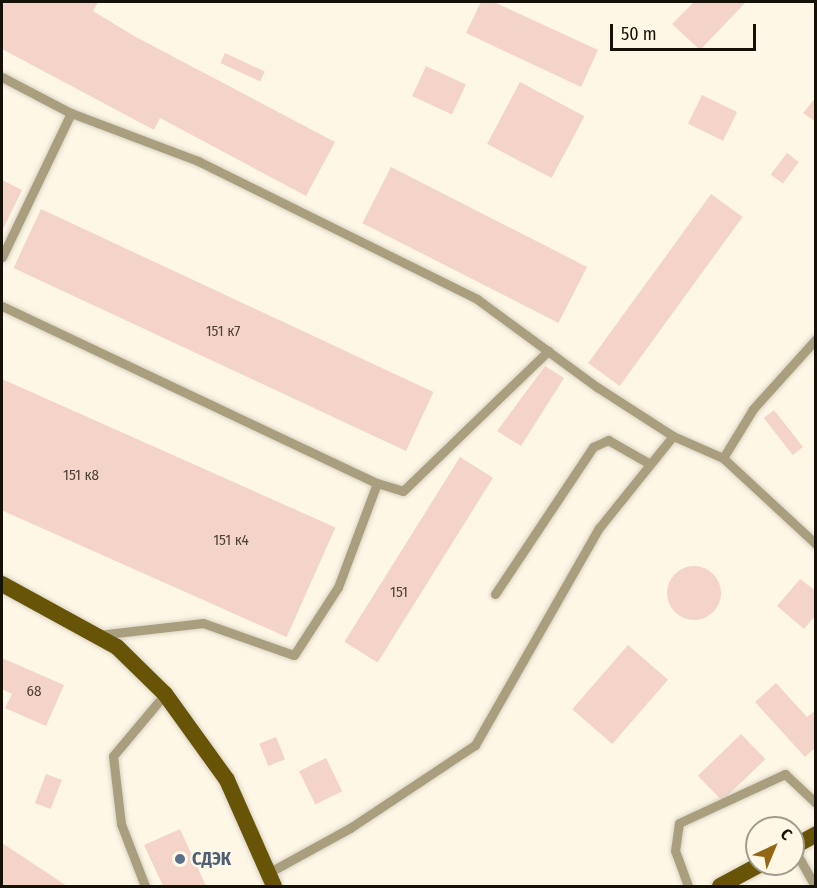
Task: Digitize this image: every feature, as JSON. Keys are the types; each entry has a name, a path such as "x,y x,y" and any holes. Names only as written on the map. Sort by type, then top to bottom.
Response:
{"main road":[{"path":"2,584 117,647 165,694 227,780 271,880"},
{"path":"720,886 745,873"}],"lane":[{"path":"2,77 70,113 198,161 477,299 548,351 673,436 723,458 816,544"},
{"path":"2,256 70,113"},
{"path":"2,306 377,483 403,491 548,351"},
{"path":"723,458 753,409 816,339"},
{"path":"271,880 475,746 598,528 673,436"},
{"path":"495,594 593,447 608,440 650,464"},
{"path":"95,635 203,623 294,655 338,587 377,483"},
{"path":"145,886 121,824 113,756 165,694"},
{"path":"688,886 675,851 679,823 784,774 816,803"},
{"path":"805,868 815,886"}],"building":[{"path":"2,2 98,2 93,11 134,36 335,142 306,196 160,118 154,130 2,49"},
{"path":"481,2 494,2 598,50 581,87 466,33"},
{"path":"694,2 746,2 700,50 672,24"},
{"path":"225,53 265,72 260,82 220,63"},
{"path":"426,66 466,85 452,115 412,96"},
{"path":"520,82 584,116 552,178 487,144"},
{"path":"702,95 737,112 723,141 688,124"},
{"path":"816,97 816,122 803,113"},
{"path":"787,153 799,162 783,184 771,175"},
{"path":"391,167 587,267 558,323 362,223"},
{"path":"2,180 22,190 2,231"},
{"path":"711,194 743,217 620,386 588,363"},
{"path":"41,209 433,392 406,451 14,268"},
{"path":"545,366 564,378 521,446 497,431"},
{"path":"2,379 335,527 287,637 2,510"},
{"path":"774,410 803,447 793,455 764,418"},
{"path":"460,457 493,478 378,663 344,642"},
{"path":"694,566 704,568 713,574 719,583 721,593 719,603 713,612 704,618 694,620 684,618 675,612 669,603 667,593 669,583 675,574 684,568"},
{"path":"800,579 816,591 816,615 804,629 777,606"},
{"path":"628,645 668,680 612,744 572,709"},
{"path":"2,658 64,685 46,726 5,708 12,694 2,689"},
{"path":"776,683 807,717 816,710 816,747 805,757 755,702"},
{"path":"741,734 765,759 722,801 698,776"},
{"path":"276,737 285,759 268,766 259,744"},
{"path":"326,758 342,791 315,804 299,771"},
{"path":"46,774 62,780 51,809 35,803"},
{"path":"180,829 206,886 163,886 144,845"},
{"path":"2,843 67,886 2,886"}],"place":[{"name":"СДЭК","path":"180,859"}]}
